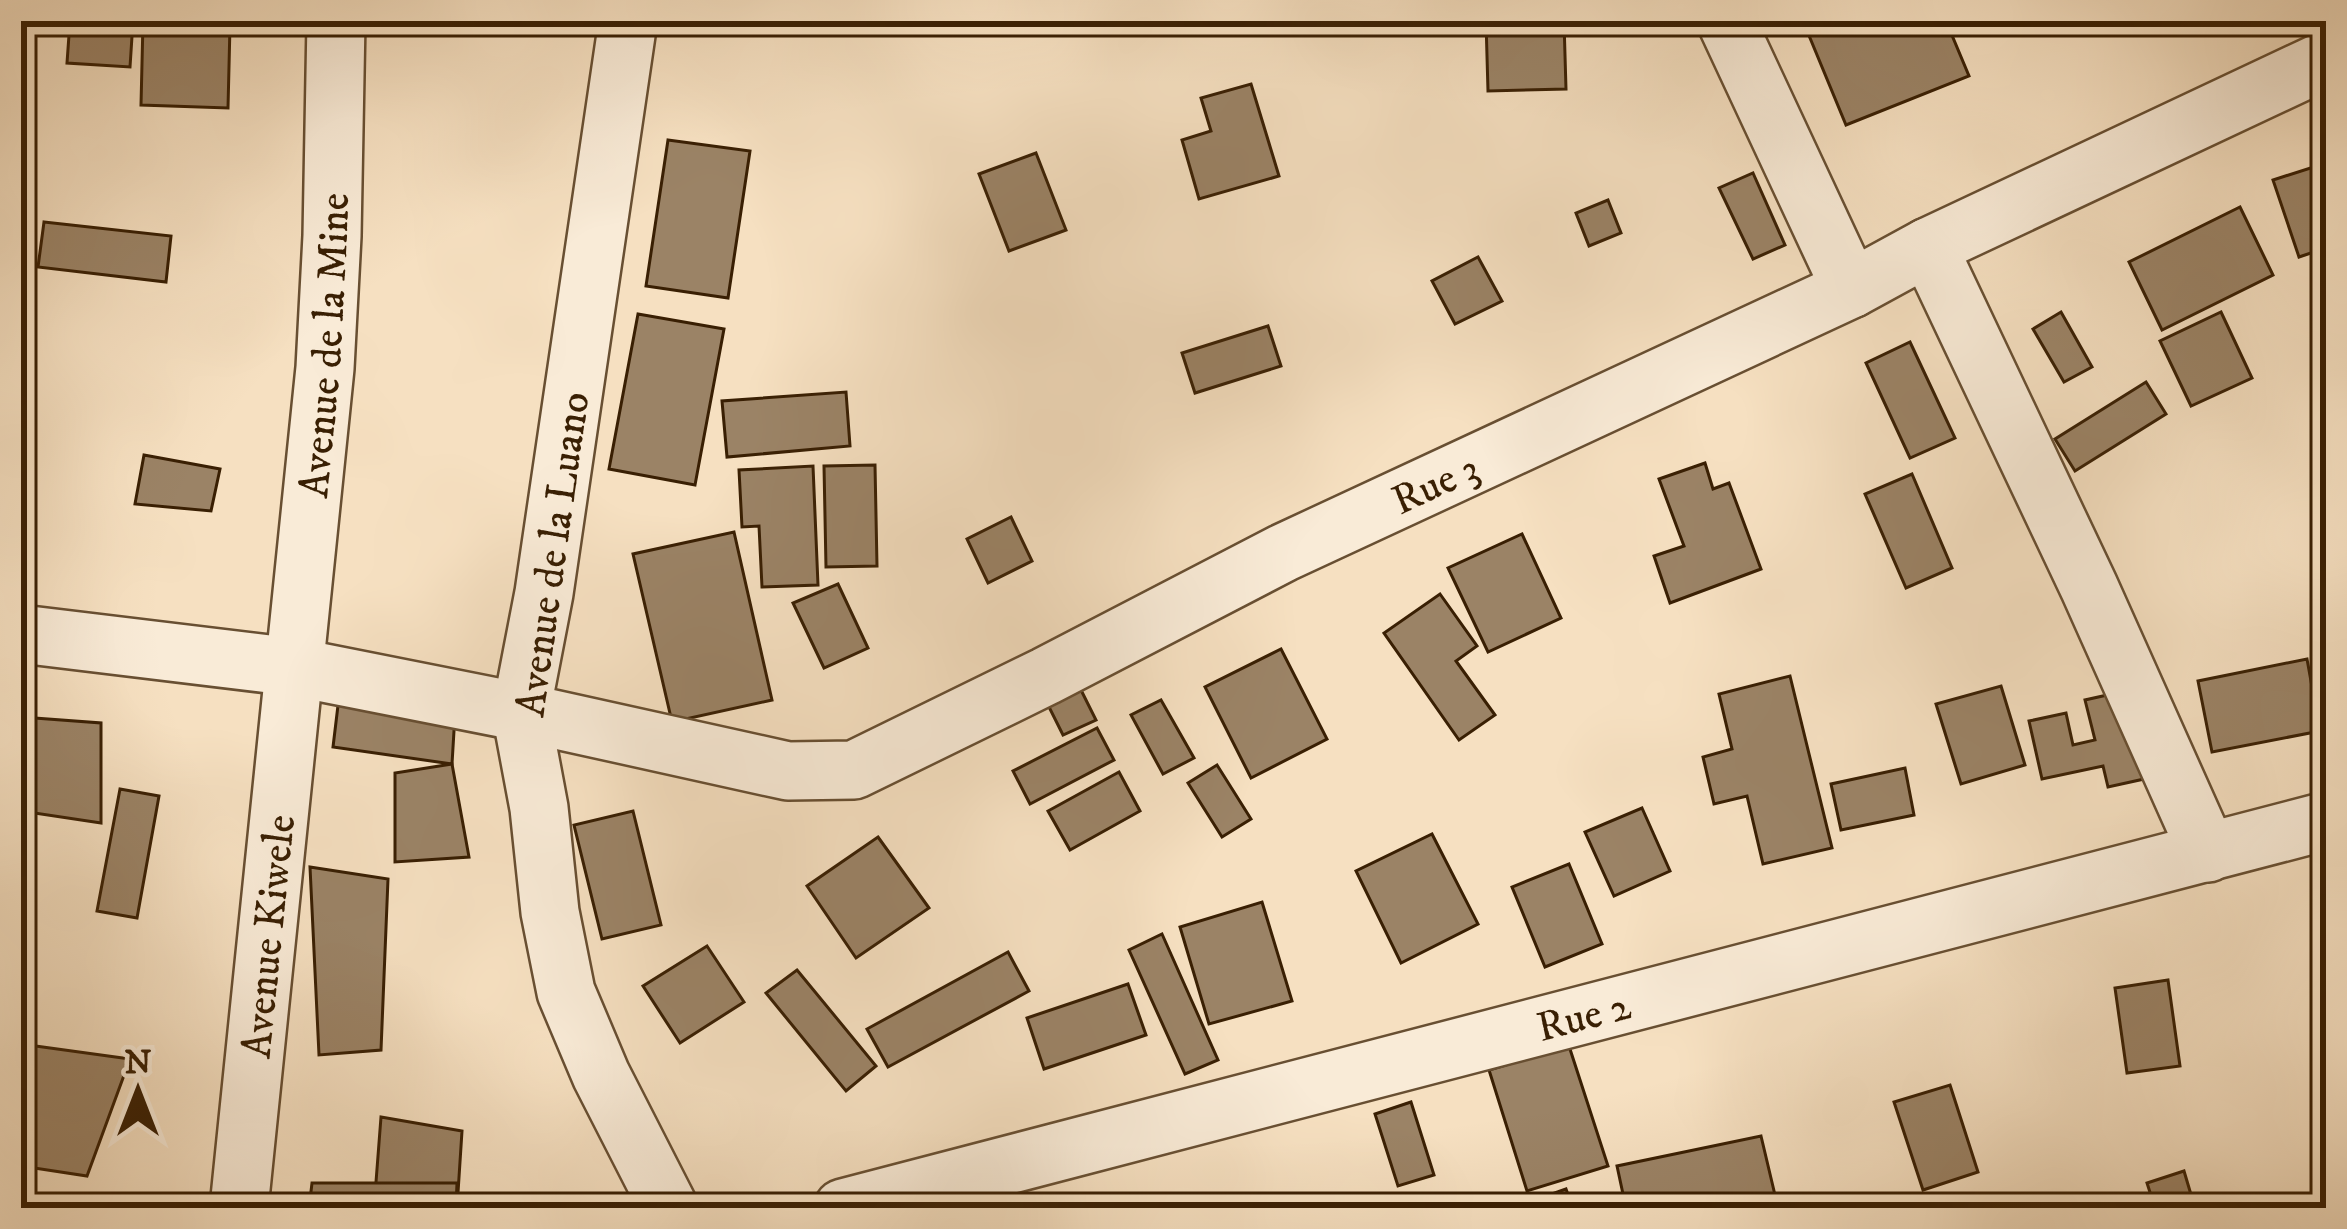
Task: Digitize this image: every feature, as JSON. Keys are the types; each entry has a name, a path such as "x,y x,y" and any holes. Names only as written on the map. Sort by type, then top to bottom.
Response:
{"street":[{"name":"Avenue de la Mine","path":"293,667 325,368 336,21"},
{"name":"Avenue de la Luano","path":"628,21 544,593 521,712 566,992 601,1075 669,1208"},
{"path":"1726,21 1851,289"},
{"name":"Rue 3","path":"21,634 293,667 788,771 854,770 1283,553 1851,289 2326,60"},
{"path":"1928,248 2089,587 2208,853"},
{"name":"Avenue Kiwele","path":"239,1208 293,667"},
{"name":"Rue 2","path":"843,1208 2326,821"}],"building":[{"path":"70,21 133,21 130,67 67,63"},
{"path":"853,21 939,21 939,25 855,35"},
{"path":"1486,21 1564,21 1566,89 1488,91"},
{"path":"1803,21 1946,21 1969,76 1846,125"},
{"path":"143,22 230,25 228,108 141,105"},
{"path":"1251,84 1279,176 1199,199 1182,140 1211,131 1201,98"},
{"path":"668,140 750,151 728,298 646,286"},
{"path":"1036,153 1066,230 1009,251 979,174"},
{"path":"2326,163 2326,248 2299,257 2273,180"},
{"path":"1753,173 1785,245 1753,259 1719,188"},
{"path":"1608,200 1621,233 1589,246 1576,213"},
{"path":"2240,207 2273,275 2162,330 2129,262"},
{"path":"44,222 171,236 166,282 38,267"},
{"path":"1478,257 1502,301 1455,324 1432,281"},
{"path":"2061,312 2092,367 2064,382 2033,329"},
{"path":"2221,312 2252,378 2191,406 2160,341"},
{"path":"638,314 724,329 695,485 609,469"},
{"path":"1268,326 1281,366 1195,393 1182,353"},
{"path":"1910,342 1955,438 1910,458 1866,363"},
{"path":"2146,382 2166,414 2075,471 2055,439"},
{"path":"846,392 850,446 727,457 722,401"},
{"path":"144,455 220,469 211,511 135,504"},
{"path":"1705,463 1713,489 1729,483 1761,569 1670,603 1654,556 1684,546 1659,479"},
{"path":"875,465 877,566 826,567 824,466"},
{"path":"813,466 818,585 762,587 759,526 742,527 739,470"},
{"path":"1912,474 1952,568 1906,588 1865,494"},
{"path":"1011,517 1032,561 988,583 967,539"},
{"path":"734,532 772,700 672,722 633,554"},
{"path":"1522,534 1561,618 1488,652 1448,568"},
{"path":"838,584 868,648 824,668 793,603"},
{"path":"1440,594 1477,646 1456,661 1495,715 1459,740 1384,633"},
{"path":"1281,649 1327,739 1251,778 1205,687"},
{"path":"2307,659 2320,731 2212,752 2198,681"},
{"path":"1790,676 1832,848 1763,864 1747,796 1714,804 1703,757 1732,749 1719,694"},
{"path":"1079,686 1096,720 1063,735 1046,701"},
{"path":"2001,686 2025,765 1961,784 1936,704"},
{"path":"2125,691 2144,779 2108,787 2103,766 2042,779 2029,721 2066,713 2073,745 2095,740 2085,700"},
{"path":"339,697 455,714 452,764 333,747"},
{"path":"1161,700 1194,758 1163,774 1131,715"},
{"path":"21,717 101,723 101,823 21,811"},
{"path":"1097,728 1114,760 1030,804 1013,771"},
{"path":"452,764 469,857 395,862 395,773"},
{"path":"1217,765 1251,819 1222,837 1188,783"},
{"path":"1905,768 1914,815 1841,830 1831,784"},
{"path":"1119,772 1140,811 1070,850 1048,811"},
{"path":"120,789 159,796 137,918 97,911"},
{"path":"1642,808 1670,871 1614,896 1585,832"},
{"path":"633,811 661,925 602,939 574,825"},
{"path":"1432,834 1478,924 1401,963 1356,871"},
{"path":"878,837 929,908 856,958 807,886"},
{"path":"1569,864 1602,944 1545,967 1512,887"},
{"path":"310,867 388,879 381,1050 319,1055"},
{"path":"1262,902 1292,1001 1209,1024 1180,927"},
{"path":"1162,934 1218,1060 1185,1074 1129,950"},
{"path":"707,946 744,1002 680,1043 643,986"},
{"path":"1008,952 1029,991 888,1067 867,1029"},
{"path":"797,970 876,1066 846,1091 766,993"},
{"path":"2168,980 2180,1066 2127,1073 2115,988"},
{"path":"1128,984 1146,1035 1044,1069 1027,1018"},
{"path":"21,1044 130,1059 87,1176 21,1166"},
{"path":"1569,1046 1608,1166 1527,1191 1489,1070"},
{"path":"1950,1085 1978,1172 1923,1190 1894,1102"},
{"path":"1411,1102 1434,1175 1398,1186 1375,1114"},
{"path":"381,1117 462,1131 457,1208 374,1208"},
{"path":"1761,1136 1775,1195 1713,1208 1626,1208 1617,1166"},
{"path":"2184,1171 2195,1208 2155,1208 2147,1183"},
{"path":"312,1183 457,1183 456,1208 309,1208"},
{"path":"1566,1189 1573,1208 1512,1208"}]}
